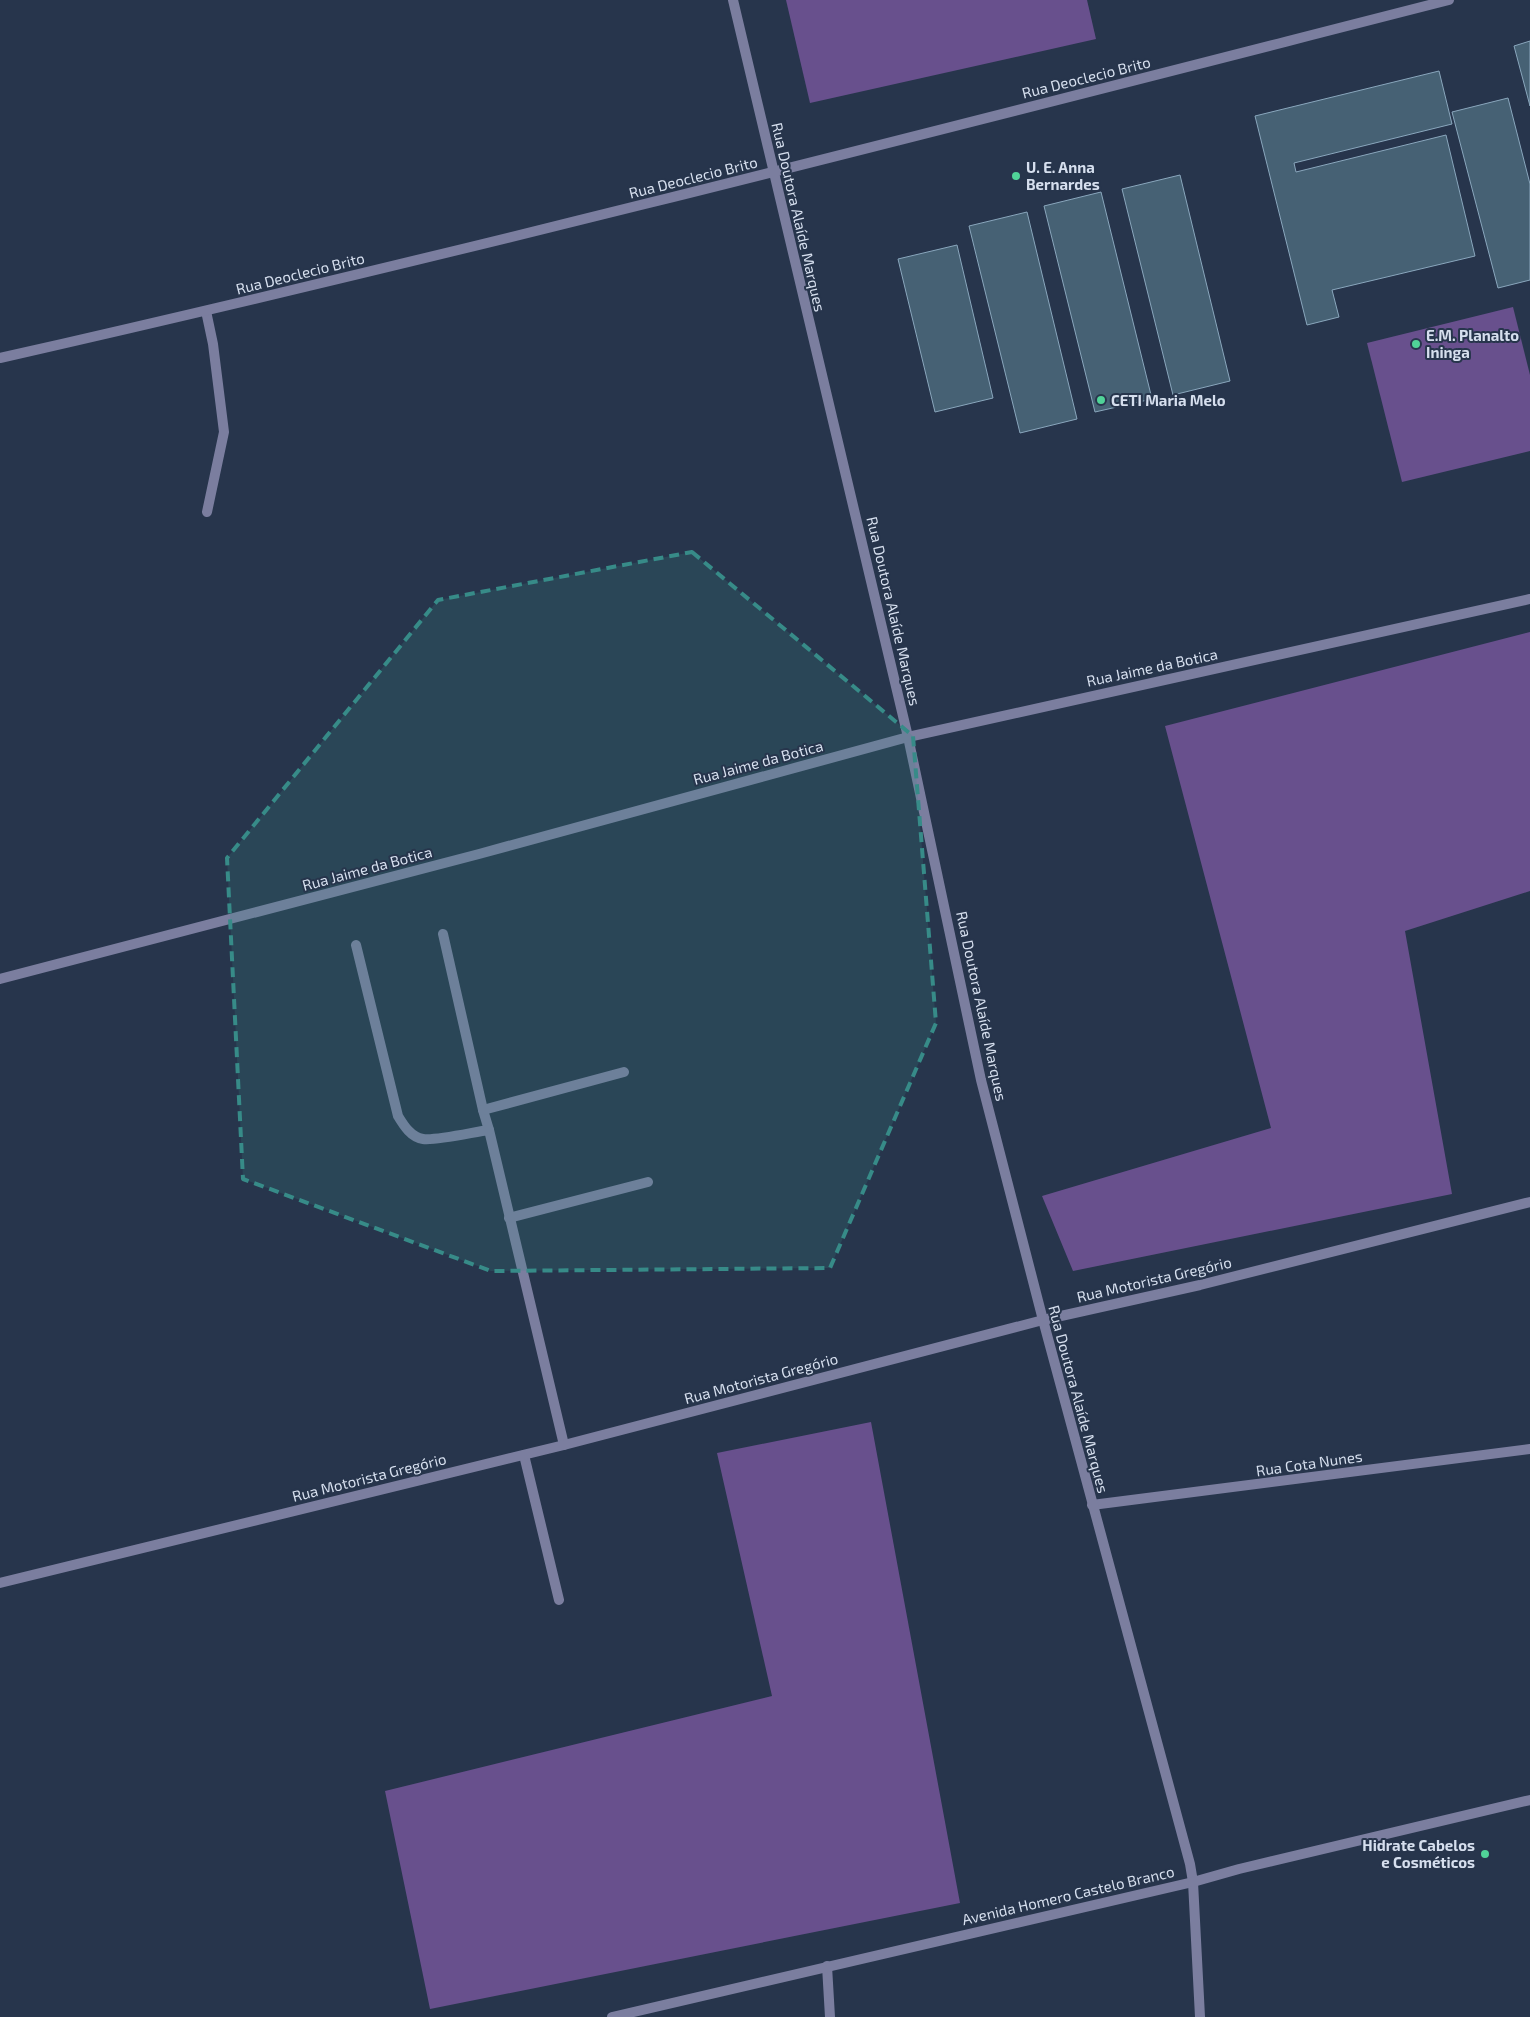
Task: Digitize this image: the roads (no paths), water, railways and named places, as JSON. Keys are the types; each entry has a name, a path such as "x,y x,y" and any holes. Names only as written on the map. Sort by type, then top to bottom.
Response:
{"street":[{"name":"Rua Doutora Alaíde Marques","path":"733,0 908,737 981,1080 1092,1505 1185,1844 1193,1882 1200,2017"},
{"name":"Rua Deoclecio Brito","path":"0,358 206,311 773,173 1449,0"},
{"path":"206,311 213,344 224,432 207,512"},
{"name":"Rua Jaime da Botica","path":"0,979 479,854 908,737 1530,599"},
{"path":"443,934 483,1110 564,1445"},
{"path":"356,945 398,1116 404,1125 410,1132 423,1139 489,1130"},
{"path":"483,1110 624,1072"},
{"path":"509,1218 648,1182"},
{"name":"Rua Motorista Gregório","path":"0,1583 564,1445 1043,1320 1200,1285 1530,1202"},
{"name":"Rua Cota Nunes","path":"1092,1505 1530,1449"},
{"path":"524,1455 559,1600"},
{"name":"Avenida Homero Castelo Branco","path":"612,2017 1193,1882 1239,1869 1530,1800"},
{"path":"827,1966 830,2017"}],"place":[{"name":"U. E. Anna Bernardes","path":"1016,176"},
{"name":"E.M. Planalto Ininga","path":"1416,344"},
{"name":"CETI Maria Melo","path":"1101,400"},
{"name":"Hidrate Cabelos e Cosméticos","path":"1485,1854"}]}
